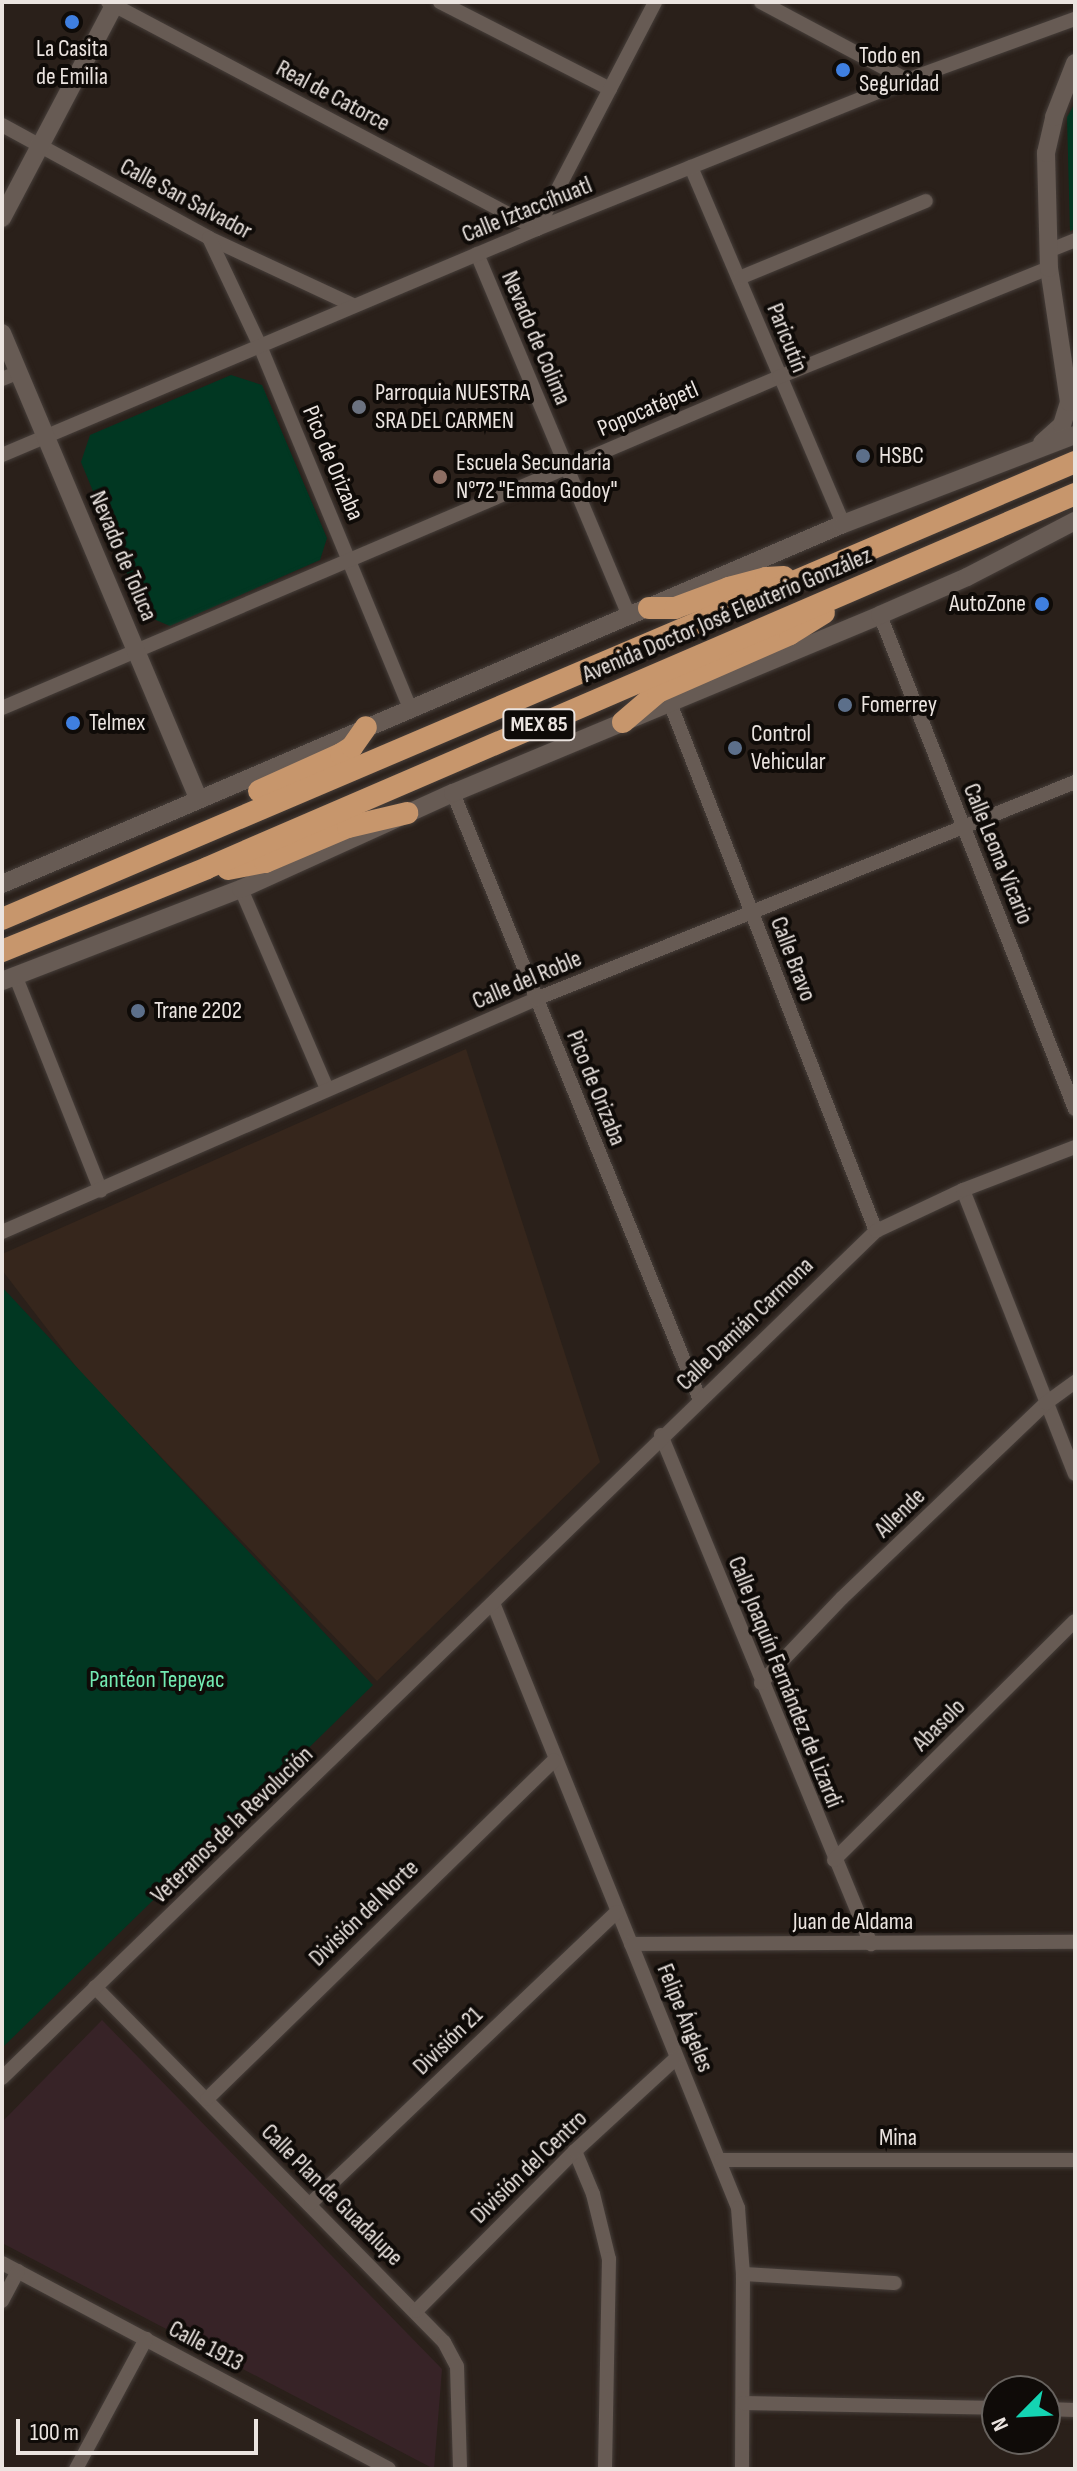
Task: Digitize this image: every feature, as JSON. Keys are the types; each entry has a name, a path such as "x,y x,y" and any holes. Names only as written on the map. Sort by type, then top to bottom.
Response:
{"highway":[{"name":"Avenida Doctor José Eleuterio González","path":"2,919 1075,462"},
{"name":"Avenida Doctor José Eleuterio González","path":"2,951 207,868 1075,494"},
{"path":"639,612 675,608 766,578 805,576"},
{"path":"623,722 658,692 806,626 845,593"},
{"path":"203,831 219,809 341,754 352,747 366,727"},
{"path":"207,868 265,862 348,827 407,813"}],"street":[{"path":"440,2 610,89"},
{"path":"537,229 655,2"},
{"path":"761,2 907,80"},
{"path":"2,218 42,146 113,3"},
{"name":"Real de Catorce","path":"113,3 537,229"},
{"name":"Calle Iztaccíhuatl","path":"2,455 537,229 907,80 1075,19"},
{"path":"1023,456 1051,436 1067,416 1069,402 1048,259 1046,153 1054,117 1075,63"},
{"name":"Calle San Salvador","path":"2,125 209,238 353,305"},
{"name":"Paricutín","path":"691,167 843,524"},
{"path":"739,278 926,201"},
{"name":"Pico de Orizaba","path":"209,238 260,346 410,708"},
{"name":"Popocatépetl","path":"2,708 779,377 1048,259 1075,240"},
{"name":"Nevado de Colima","path":"477,254 566,468 639,612"},
{"name":"Nevado de Toluca","path":"2,333 10,376 47,437 198,798"},
{"path":"2,884 843,524 1075,435"},
{"path":"101,1191 9,978 241,889 453,793 967,577 1075,521"},
{"name":"Calle Leona Vicario","path":"880,615 1075,1109"},
{"name":"Calle Bravo","path":"670,703 876,1231"},
{"name":"Calle del Roble","path":"2,1232 536,999 1075,782"},
{"name":"Pico de Orizaba","path":"453,793 700,1400"},
{"path":"241,889 327,1089"},
{"name":"Calle Damián Carmona","path":"493,1603 661,1435 876,1231 963,1190 1075,1147"},
{"path":"963,1190 1075,1474"},
{"name":"Allende","path":"761,1683 842,1598 1046,1403 1075,1382"},
{"name":"Calle Joaquín Fernández de Lizardi","path":"661,1435 871,1944"},
{"name":"Felipe Ángeles","path":"493,1603 738,2208 743,2274 742,2469"},
{"name":"Veteranos de la Revolución","path":"2,2078 493,1603"},
{"name":"Abasolo","path":"834,1860 1075,1621"},
{"name":"División del Norte","path":"207,2099 554,1760"},
{"name":"División 21","path":"311,2203 617,1912"},
{"name":"Juan de Aldama","path":"631,1944 1075,1942"},
{"name":"Calle Plan de Guadalupe","path":"95,1987 311,2203 444,2342 457,2366 460,2469"},
{"name":"División del Centro","path":"416,2311 575,2151 676,2058"},
{"path":"575,2151 593,2194 609,2259 605,2469"},
{"name":"Mina","path":"721,2160 1075,2160"},
{"name":"Calle 1913","path":"2,2263 389,2469"},
{"path":"2,2301 18,2271"},
{"path":"743,2274 895,2283"},
{"path":"76,2469 146,2339"},
{"path":"743,2403 981,2408"}],"shaded area":[{"path":"466,1049 600,1462 377,1681 84,1377 2,1270 2,1254"},
{"path":"102,2020 442,2369 434,2469 2,2243 2,2122"}],"green space":[{"path":"1075,103 1075,229 1070,231 1067,117"},
{"path":"231,375 262,385 327,538 320,560 170,626 144,615 81,462 90,435"},
{"name":"Pantéon Tepeyac","path":"2,1287 373,1685 2,2048"}],"place":[{"name":"La Casita de Emilia","path":"72,22"},
{"name":"Todo en Seguridad","path":"843,70"},
{"name":"Parroquia NUESTRA SRA DEL CARMEN","path":"359,407"},
{"name":"HSBC","path":"863,456"},
{"name":"Escuela Secundaria N°72 \"Emma Godoy\"","path":"440,477"},
{"name":"AutoZone","path":"1042,604"},
{"name":"Fomerrey","path":"845,705"},
{"name":"Telmex","path":"73,723"},
{"name":"Control Vehicular","path":"735,748"},
{"name":"Trane 2202","path":"138,1011"}]}
